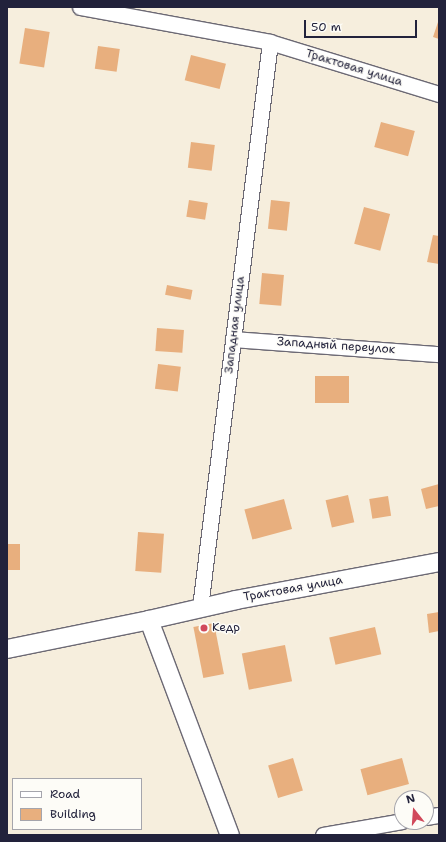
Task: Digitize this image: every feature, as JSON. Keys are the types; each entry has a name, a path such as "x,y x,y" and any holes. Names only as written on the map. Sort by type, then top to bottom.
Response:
{"street":[{"name":"Трактовая улица","path":"80,7 270,42 439,94"},
{"name":"Западная улица","path":"200,607 270,42"},
{"name":"Западный переулок","path":"233,338 439,354"},
{"name":"Трактовая улица","path":"7,649 148,620 200,607 439,562"},
{"path":"148,620 230,835"},
{"path":"323,835 394,823"}],"building":[{"path":"439,19 439,39 433,37"},
{"path":"25,28 50,32 44,67 19,64"},
{"path":"98,46 120,49 117,72 95,69"},
{"path":"191,55 226,64 220,89 185,80"},
{"path":"381,122 415,131 408,156 374,147"},
{"path":"191,142 215,145 212,171 188,168"},
{"path":"189,200 208,203 205,220 186,217"},
{"path":"271,200 290,202 287,231 268,229"},
{"path":"364,207 390,214 380,251 354,244"},
{"path":"433,235 439,236 439,264 427,262"},
{"path":"262,273 284,275 281,306 259,304"},
{"path":"167,285 193,290 191,300 165,295"},
{"path":"157,328 184,330 182,353 155,351"},
{"path":"158,364 181,367 178,392 155,389"},
{"path":"315,376 349,376 349,403 315,403"},
{"path":"439,484 439,506 426,509 421,489"},
{"path":"348,495 354,522 332,527 326,500"},
{"path":"388,496 391,516 372,519 369,499"},
{"path":"284,499 292,529 252,540 244,510"},
{"path":"138,532 164,534 161,573 135,571"},
{"path":"7,544 20,544 20,570 7,570"},
{"path":"439,612 439,631 429,633 427,614"},
{"path":"214,623 224,674 203,678 193,627"},
{"path":"375,627 381,654 336,665 329,638"},
{"path":"285,645 292,681 249,690 242,653"},
{"path":"293,758 303,791 278,798 268,766"},
{"path":"402,758 409,784 367,795 360,769"}],"place":[{"name":"Кедр","path":"204,628"}]}
